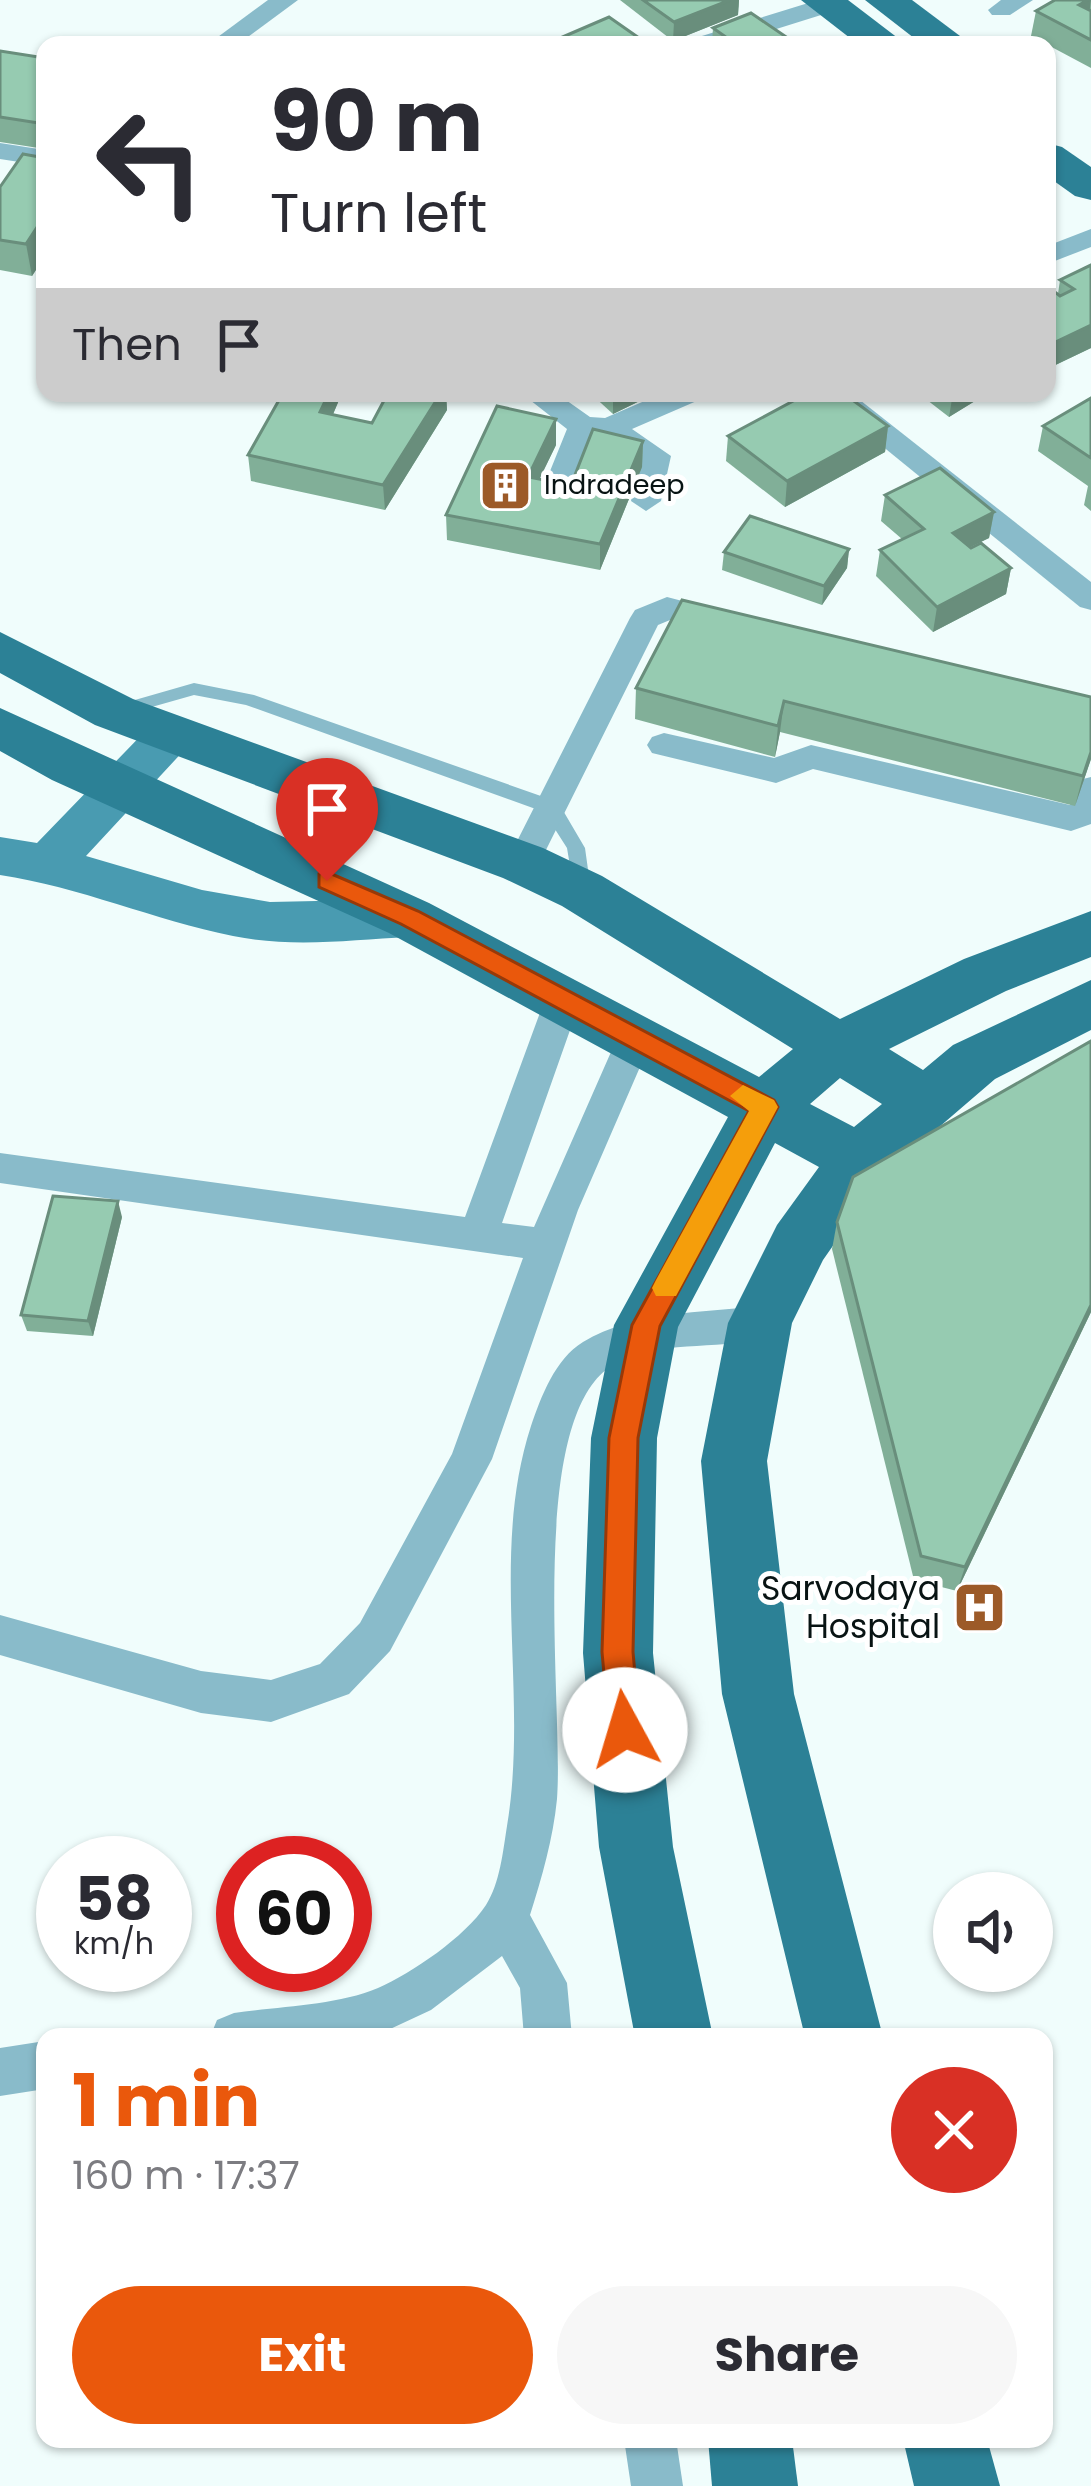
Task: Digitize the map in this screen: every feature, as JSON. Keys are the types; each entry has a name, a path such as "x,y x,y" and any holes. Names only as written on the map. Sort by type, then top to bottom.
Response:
{"main road":[{"path":"885,0 938,36"},
{"path":"825,3 873,36"},
{"path":"1067,139 1091,187"},
{"path":"0,650 114,712 524,863 582,891 924,1100"},
{"path":"0,727 122,789 410,917 859,1159"},
{"path":"672,2028 636,1847 617,1652 624,1438 646,1325 764,1107 835,1049 985,975 1091,933"},
{"path":"842,2028 758,1694 734,1461 760,1324 799,1243 859,1159 974,1062 1091,1003"},
{"path":"751,2448 755,2486"},
{"path":"947,2448 957,2486"}],"street":[{"path":"239,0 276,6"},
{"path":"725,36 825,3"},
{"path":"233,36 276,6"},
{"path":"0,151 36,157"},
{"path":"0,174 36,178"},
{"path":"1056,252 1091,237"},
{"path":"552,402 656,456 646,501"},
{"path":"555,496 595,427 663,402"},
{"path":"843,402 1091,599"},
{"path":"524,863 646,618 667,608 757,632"},
{"path":"51,861 171,734"},
{"path":"664,745 776,770 811,757 1071,818 1084,813 1091,789"},
{"path":"0,856 51,861 188,904 270,922 410,917"},
{"path":"478,1235 562,999"},
{"path":"0,1635 201,1692 271,1701 334,1680 375,1636 471,1459 547,1245 635,1037"},
{"path":"0,1168 547,1245"},
{"path":"283,2028 386,2009 456,1962 506,1918 534,1810 534,1497 551,1425 568,1387 597,1353 643,1339 760,1324"},
{"path":"506,1918 543,1983 547,2028"},
{"path":"0,2072 36,2066"},
{"path":"651,2448 657,2486"}],"lane":[{"path":"114,712 194,689 248,699 550,807 576,848 582,891"}],"building":[{"path":"643,0 730,0 674,22"},
{"path":"1055,0 1088,0 1079,5 1091,11 1091,40 1036,11"},
{"path":"751,13 785,36 724,36 713,28"},
{"path":"609,17 636,36 565,36"},
{"path":"0,51 36,57 36,123 0,117"},
{"path":"23,154 36,156 36,229 26,244 0,240 0,187"},
{"path":"1091,265 1091,325 1056,342 1056,293 1060,296 1074,289 1060,280"},
{"path":"1091,398 1091,458 1043,426"},
{"path":"278,402 325,402 320,412 372,423 383,402 435,402 383,485 248,455"},
{"path":"791,402 855,402 888,426 787,481 728,436"},
{"name":"Indradeep","path":"497,406 556,419 528,477 571,485 593,429 643,441 600,544 446,515"},
{"path":"940,468 994,512 953,533 971,548 981,543 1011,568 937,607 880,550 924,529 885,495"},
{"path":"750,516 849,549 824,586 724,552"},
{"path":"682,600 1091,697 1091,752 1083,776 784,701 778,726 636,688"},
{"path":"1091,1041 1091,1305 965,1567 921,1556 837,1222 853,1177"},
{"path":"53,1196 118,1201 88,1321 21,1315"}],"slow traffic":[{"path":"666,1288 764,1107 743,1096"}],"place":[{"name":"Indradeep","path":"505,485"},
{"name":"Sarvodaya Hospital","path":"979,1607"}],"route":[{"path":"327,881 410,917 764,1107 646,1325 624,1438 617,1652 625,1730"}]}
